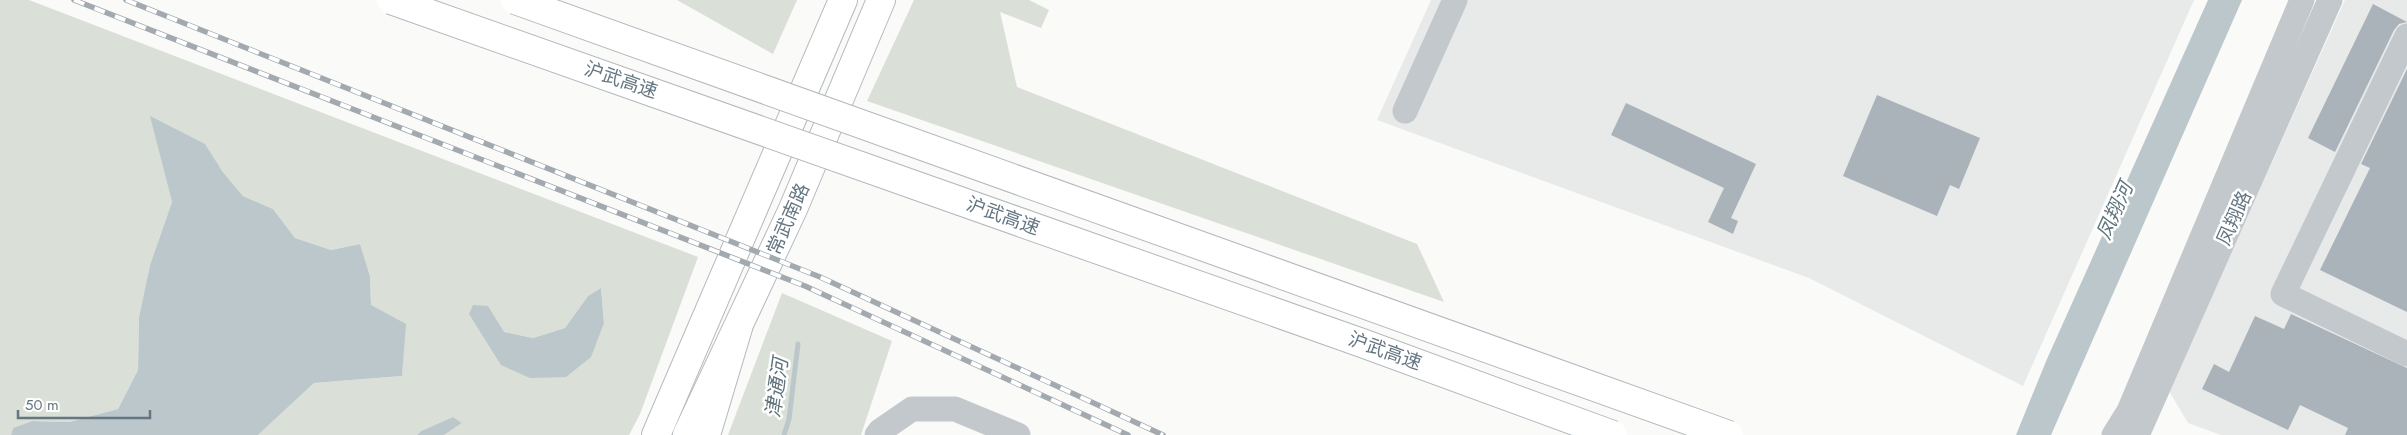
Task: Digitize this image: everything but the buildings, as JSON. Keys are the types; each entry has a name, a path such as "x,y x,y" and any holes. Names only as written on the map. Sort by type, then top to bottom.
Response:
{"main road":[{"name":"沪武高速","path":"391,0 1362,343 1613,435"},
{"name":"沪武高速","path":"514,0 1729,435"},
{"name":"常武南路","path":"656,435 843,0"},
{"name":"常武南路","path":"687,435 793,209 881,0"},
{"path":"706,435 738,328"}],"street":[{"path":"1405,111 1455,0"},
{"name":"凤翔路","path":"2114,435 2129,411 2302,0"},
{"name":"凤翔路","path":"2137,435 2330,0"},
{"path":"2407,36 2284,294 2407,354"},
{"path":"877,435 912,409 954,409 1018,435"}],"shaded area":[{"path":"0,0 29,0 698,257 640,414 629,435 444,435 462,423 453,417 421,431 417,435 258,435 314,383 402,376 403,354 371,305 370,276 360,244 331,250 295,238 273,209 243,196 222,171 151,117 172,202 150,265 139,317 138,370 118,409 69,422 32,421 13,428 11,435 0,435","holes":["601,288 604,323 501,365 504,332 533,338 565,328 588,296"]},
{"path":"677,0 797,0 773,54"},
{"path":"914,0 1029,0 1049,10 1041,28 1000,12 1017,87 1417,244 1444,302 867,101"},
{"path":"1431,0 2194,0 2023,386 1809,278 1377,120"},
{"path":"2345,0 2407,0 2407,435 2221,435 2188,423 2169,391"},
{"path":"782,293 892,341 861,435 728,435"}],"water":[{"name":"凤翔河","path":"2208,0 2242,0 2051,435 2016,435 2047,359"},
{"path":"150,116 205,144 222,171 243,196 273,209 295,238 331,250 360,244 370,276 371,305 406,324 402,376 314,383 258,435 11,435 13,428 32,421 69,422 118,409 138,370 139,317 150,265 172,202"},
{"path":"601,288 604,323 591,357 566,377 530,378 501,365 469,314 473,305 488,306 504,332 533,338 565,328 588,296"},
{"path":"453,417 462,423 444,435 417,435 421,431"}],"waterway":[{"name":"津通河","path":"784,435 789,419 798,344"}],"railway":[{"path":"74,0 805,286 1128,435"},
{"path":"126,0 820,277 1163,435"}]}
